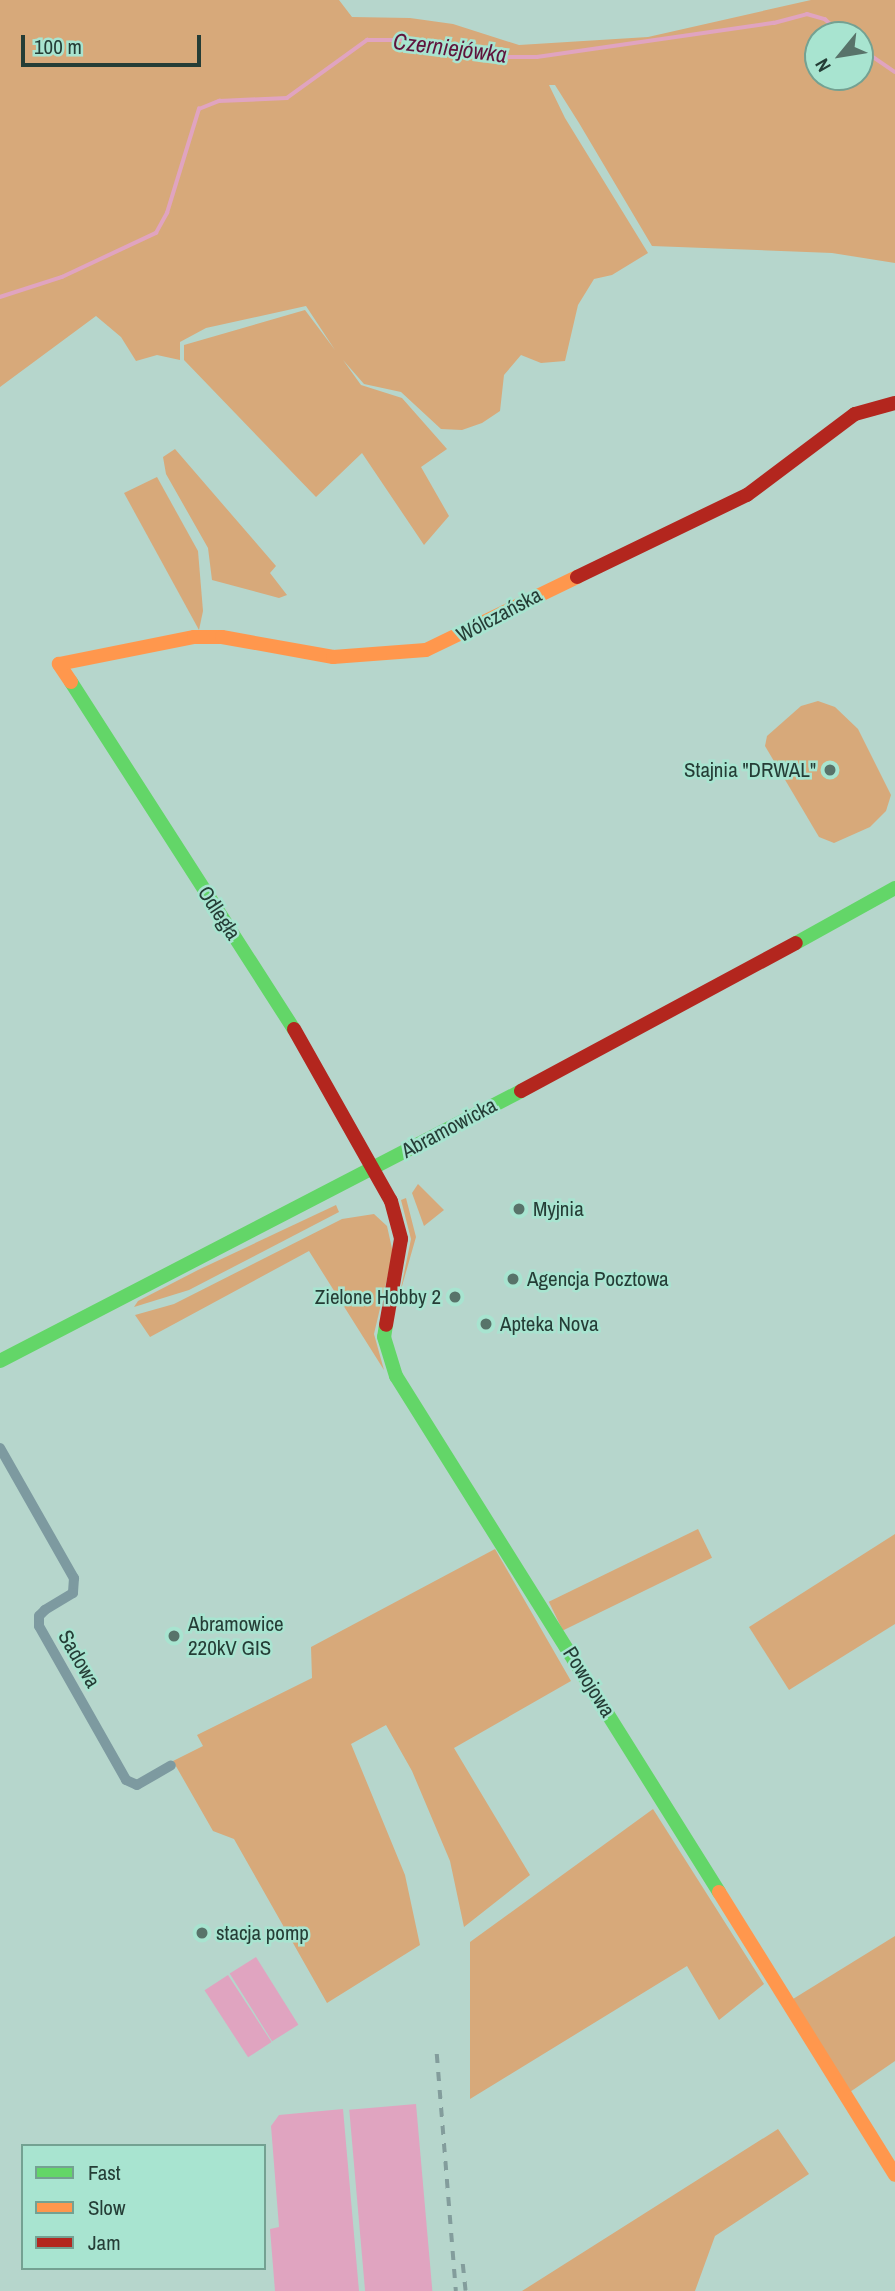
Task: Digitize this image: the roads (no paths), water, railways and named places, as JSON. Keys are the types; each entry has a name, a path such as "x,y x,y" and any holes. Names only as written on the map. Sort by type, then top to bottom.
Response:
{"street":[{"name":"Wólczańska","path":"59,664 194,637 222,637 333,657 426,650 747,495 855,414 895,402"},
{"name":"Odległa","path":"59,664 296,1032 373,1166"},
{"name":"Abramowicka","path":"0,1361 686,1005 895,888"},
{"name":"Powojowa","path":"373,1166 395,1211 401,1239 384,1330 396,1377 895,2175"},
{"name":"Sadowa","path":"0,1448 74,1578 73,1593 39,1616 39,1626 126,1780 137,1785 172,1765"}],"waterway":[{"name":"Czerniejówka","path":"0,297 62,277 156,233 167,213 199,109 219,101 287,98 367,40 407,40 505,57 537,57 774,23 807,14 827,21"},
{"name":"Czerniejówka","path":"874,58 895,72"}],"railway":[{"path":"437,2054 456,2291"},
{"path":"463,2264 466,2291"}],"place":[{"name":"Stajnia \"DRWAL\"","path":"830,770"},
{"name":"Myjnia","path":"519,1209"},
{"name":"Agencja Pocztowa","path":"513,1279"},
{"name":"Zielone Hobby 2","path":"455,1297"},
{"name":"Apteka Nova","path":"486,1324"},
{"name":"Abramowice 220kV GIS","path":"174,1636"},
{"name":"stacja pomp","path":"202,1933"}]}
